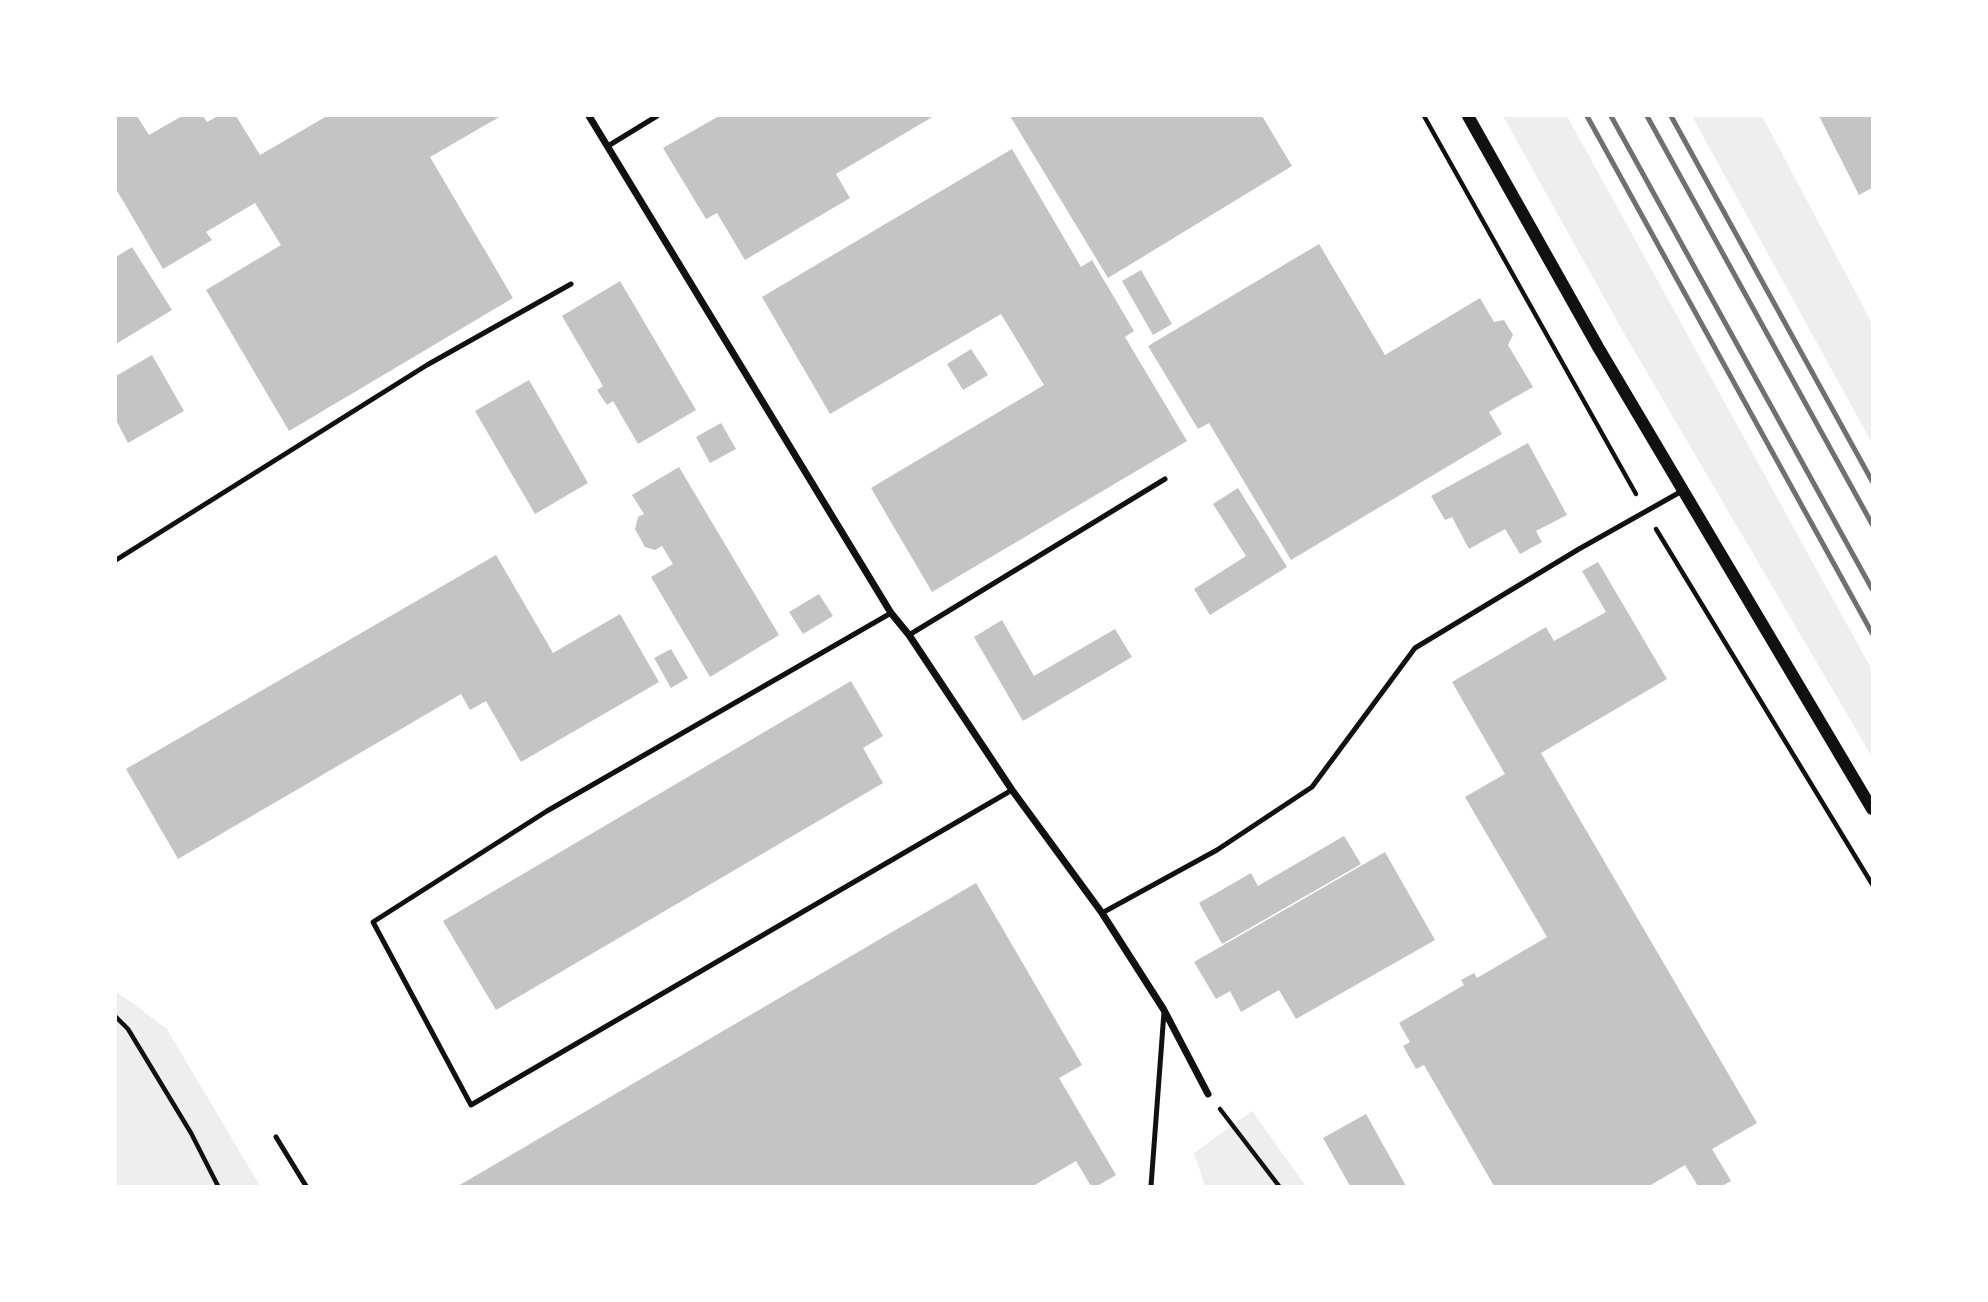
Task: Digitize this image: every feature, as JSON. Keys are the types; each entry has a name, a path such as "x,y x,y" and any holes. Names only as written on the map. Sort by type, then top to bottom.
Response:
{"street":[{"path":"589,116 891,613 909,635 1012,790 1102,913 1164,1010 1208,1094"},
{"path":"1468,116 1682,491 1872,809"}],"lane":[{"path":"608,146 657,116"},
{"path":"116,560 427,365 571,284"},
{"path":"909,635 1165,479"},
{"path":"1102,913 1217,850 1312,787 1415,648 1578,549 1682,491"},
{"path":"891,613 547,811 373,922 471,1105 1012,790"},
{"path":"1151,1186 1164,1010"},
{"path":"276,1137 306,1186"}],"path":[{"path":"116,1017 128,1029 191,1133 218,1186"},
{"path":"1208,1094 1279,1186"}],"shaded area":[{"path":"1503,116 1567,116 1872,670 1872,757 1625,335"},
{"path":"1692,116 1762,116 1872,323 1872,443"},
{"path":"116,991 167,1029 260,1186 116,1186"},
{"path":"1252,1111 1306,1186 1205,1186 1194,1153"}],"building":[{"path":"116,116 137,116 149,135 182,116 203,116 207,122 218,116 236,116 260,155 327,116 501,116 430,157 513,298 289,431 206,290 281,245 255,203 206,232 212,240 163,269 116,189"},
{"path":"719,116 934,116 836,174 850,198 745,260 717,213 706,219 663,148"},
{"path":"1010,116 1262,116 1292,166 1108,278"},
{"path":"1819,116 1872,116 1872,188 1859,195"},
{"path":"1012,149 1081,267 1092,260 1134,331 1125,337 1187,441 932,592 871,488 1044,385 1001,314 830,414 762,297"},
{"path":"1319,244 1385,355 1480,298 1494,322 1504,320 1513,335 1508,345 1533,387 1489,412 1502,434 1291,560 1209,423 1198,429 1148,346"},
{"path":"132,247 172,310 116,344 116,257"},
{"path":"1141,270 1172,324 1153,335 1122,281"},
{"path":"620,281 696,410 638,444 613,401 607,405 597,390 603,386 562,316"},
{"path":"971,349 988,375 963,390 947,364"},
{"path":"152,355 184,411 128,443 116,420 116,376"},
{"path":"529,380 588,483 535,514 475,411"},
{"path":"721,423 736,449 710,463 696,437"},
{"path":"1528,443 1567,515 1536,531 1542,542 1520,554 1505,529 1469,549 1452,517 1445,520 1431,496"},
{"path":"679,467 779,635 710,677 651,577 673,564 662,546 655,550 645,547 635,529 638,517 644,514 632,495"},
{"path":"1238,488 1287,567 1210,615 1194,589 1246,556 1213,504"},
{"path":"496,555 553,653 620,614 659,682 521,762 486,701 470,710 461,694 178,859 126,769"},
{"path":"1598,562 1667,679 1541,753 1757,1123 1712,1149 1731,1181 1722,1186 1698,1186 1685,1165 1649,1186 1494,1186 1424,1065 1416,1069 1403,1046 1410,1042 1399,1023 1464,985 1461,980 1474,973 1477,978 1547,937 1465,797 1505,774 1452,682 1546,627 1554,641 1606,612 1582,571"},
{"path":"819,594 833,616 803,634 789,612"},
{"path":"1002,620 1034,676 1115,629 1132,657 1023,721 974,637"},
{"path":"671,649 688,678 671,688 654,658"},
{"path":"851,681 883,736 863,748 883,783 496,1010 443,921"},
{"path":"1344,836 1361,864 1222,944 1199,903 1251,873 1258,886"},
{"path":"1385,852 1435,940 1296,1019 1279,990 1241,1012 1230,991 1216,999 1194,962"},
{"path":"976,883 1082,1065 1059,1078 1116,1175 1097,1186 1091,1186 1076,1161 1033,1186 458,1186"},
{"path":"1366,1114 1406,1186 1350,1186 1323,1138"}],"railway":[{"path":"1587,116 1872,633"},
{"path":"1611,116 1872,589"},
{"path":"1647,116 1872,524"},
{"path":"1671,116 1872,481"}]}
